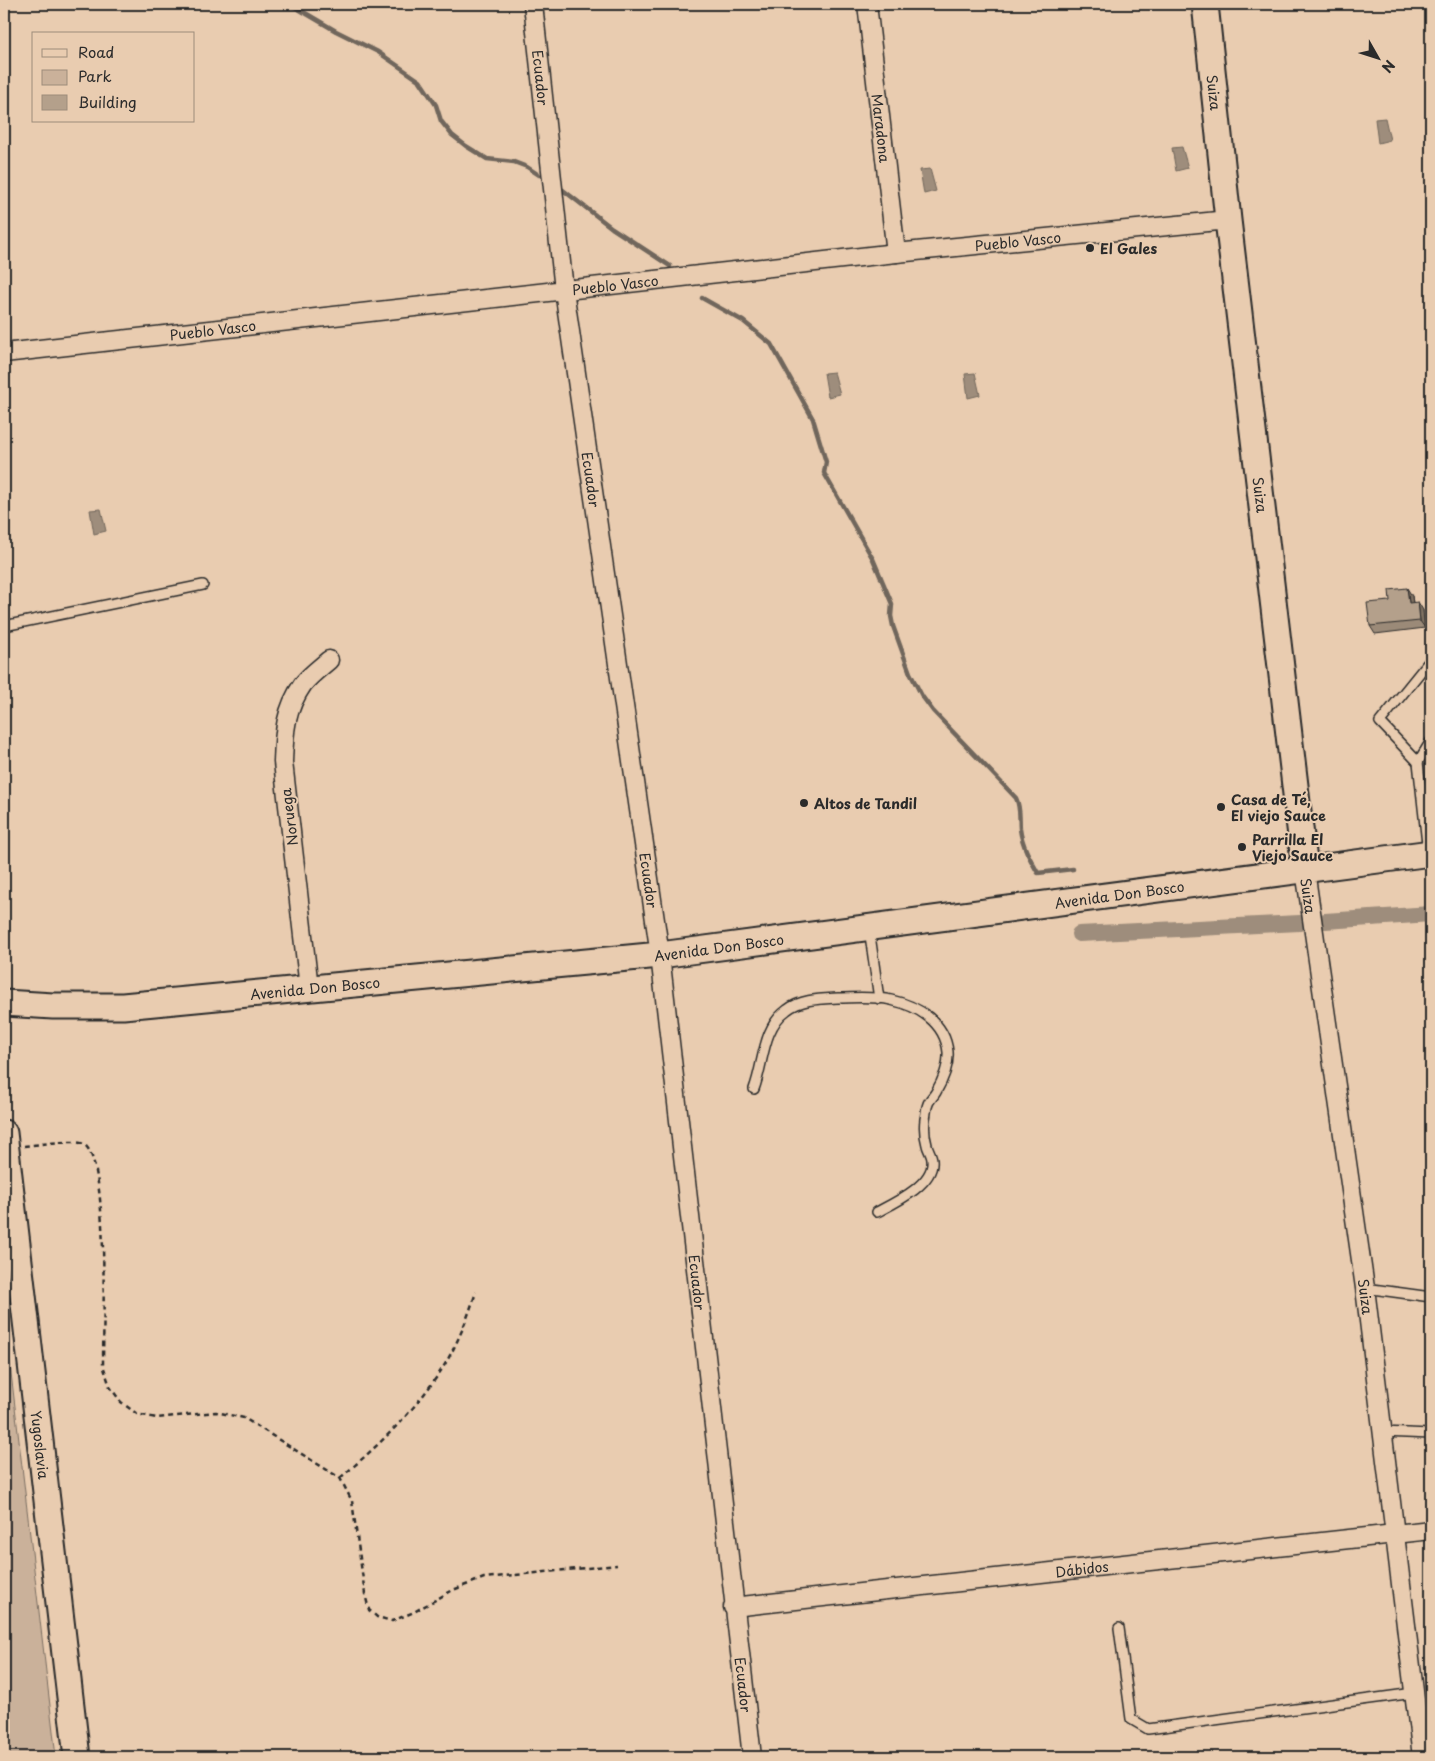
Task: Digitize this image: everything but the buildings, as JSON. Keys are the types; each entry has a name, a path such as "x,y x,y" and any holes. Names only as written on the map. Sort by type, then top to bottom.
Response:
{"street":[{"name":"Ecuador","path":"533,4 564,290 660,955 733,1607 752,1757"},
{"name":"Maradona","path":"867,4 896,253"},
{"name":"Suiza","path":"1205,4 1228,220 1305,870 1365,1288 1422,1757"},
{"name":"Pueblo Vasco","path":"4,353 896,253 1228,220"},
{"name":"Noruega","path":"309,988 282,762 284,732 288,711 304,683 329,660"},
{"name":"Avenida Don Bosco","path":"4,1003 53,1006 123,1006 660,955 1430,853"},
{"name":"Yugoslavia","path":"5,1140 77,1757"},
{"name":"Dábidos","path":"733,1607 1431,1530"}],"lane":[{"path":"4,626 203,585"},
{"path":"1430,853 1418,762 1380,722 1431,658"},
{"path":"1418,762 1431,741"},
{"path":"868,928 879,999"},
{"path":"754,1089 759,1076 767,1039 773,1024 786,1010 799,1002 821,999 891,1000 922,1011 936,1023 944,1036 948,1053 946,1072 936,1092 927,1104 925,1123 926,1144 932,1161 929,1174 919,1187 877,1212"},
{"path":"1365,1288 1431,1297"},
{"path":"1382,1432 1431,1434"},
{"path":"1119,1628 1131,1719 1148,1729 1414,1693"}],"path":[{"path":"5,1140 75,1142 84,1144 92,1153 97,1174 102,1218 103,1365 110,1387 121,1402 137,1414 158,1418 216,1412 244,1418 340,1478 352,1501 369,1610 378,1617 392,1621 414,1612 453,1590 484,1578 617,1565"},
{"path":"340,1478 371,1452 404,1419 440,1372 464,1328 476,1292"}],"green space":[{"path":"4,1313 56,1757 4,1757"}],"shaded area":[{"path":"1385,118 1390,140 1378,143 1375,119"},
{"path":"1182,147 1188,168 1176,171 1172,148"},
{"path":"930,169 936,191 924,194 920,170"},
{"path":"834,372 840,394 828,397 824,373"},
{"path":"975,373 980,395 968,398 965,374"},
{"path":"101,509 106,531 94,534 90,510"}],"waterway":[{"path":"290,4 336,31 378,52 420,81 436,105 441,121 452,135 466,146 487,159 514,162 527,167 539,175"},
{"path":"563,190 612,228 670,266"},
{"path":"702,298 743,321 771,344 813,419 826,462 824,473 873,559 892,604 891,616 893,626 910,673 922,696 933,711 1016,798 1023,841 1038,873 1073,869"},
{"path":"1325,921 1431,914"},
{"path":"1079,934 1300,923"}],"place":[{"name":"El Gales","path":"1090,248"},
{"name":"Altos de Tandil","path":"804,803"},
{"name":"Casa de Té, El viejo Sauce","path":"1221,807"},
{"name":"Parrilla El Viejo Sauce","path":"1242,847"}]}
